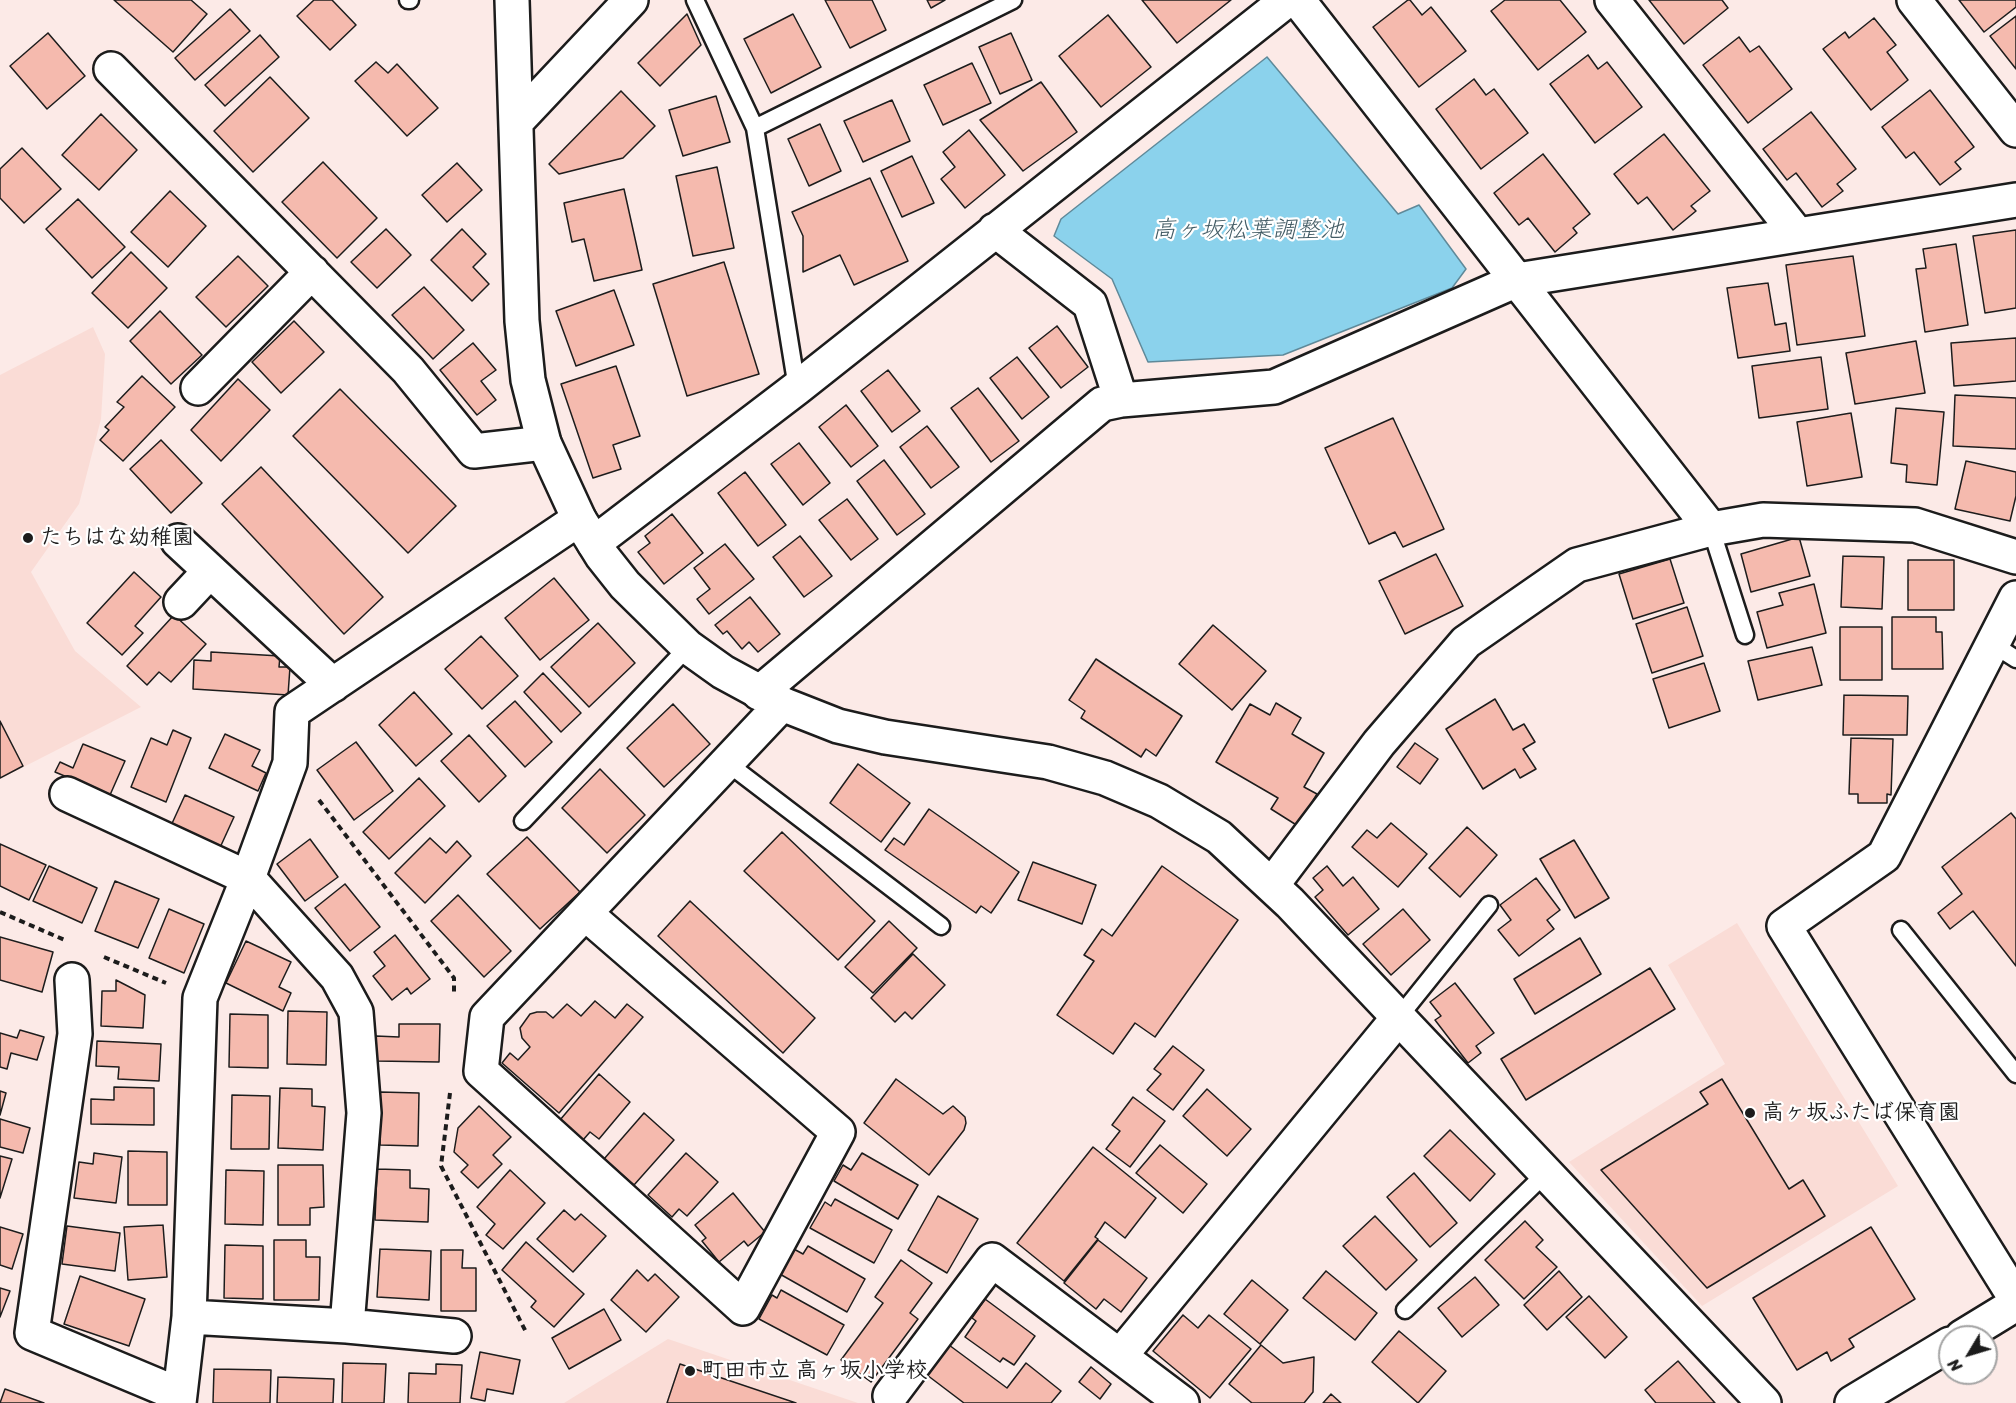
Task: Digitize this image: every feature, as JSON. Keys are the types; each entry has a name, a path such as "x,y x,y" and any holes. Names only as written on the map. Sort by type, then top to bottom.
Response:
{"street":[{"path":"512,0 522,321 528,380 544,443 586,531 625,585 688,647 723,672 771,699 838,726 885,737 1048,762 1105,778 1159,801 1219,837 1272,885 1400,1017 1764,1403"},
{"path":"517,121 631,0"},
{"path":"72,980 75,1034 32,1333 179,1399 189,1317 200,998 248,878 290,763 292,712 586,531 797,388 1287,0"},
{"path":"1298,0 1711,529"},
{"path":"1612,0 1797,234"},
{"path":"1914,0 2016,130"},
{"path":"111,69 408,370 474,450 544,443"},
{"path":"586,914 838,1132 743,1308 481,1071 487,1017 726,762 771,699 1102,404 1121,400 1274,387 1517,280 2016,200"},
{"path":"995,230 1090,304 1121,400"},
{"path":"198,388 312,272"},
{"path":"1272,885 1379,743 1466,642 1577,565 1711,529 1763,520 1915,525 2016,557"},
{"path":"178,542 333,685"},
{"path":"181,602 210,571"},
{"path":"2016,598 2004,651 1884,856 1784,926 2016,1299"},
{"path":"68,794 248,878 337,977 356,1012 364,1113 347,1326"},
{"path":"1120,1356 1400,1017"},
{"path":"890,1396 992,1260 1182,1403"},
{"path":"1982,1325 2016,1304"},
{"path":"189,1317 347,1326 454,1336"},
{"path":"1852,1403 1938,1351"}],"lane":[{"path":"695,0 755,128 797,388"},
{"path":"755,128 1013,0"},
{"path":"1711,529 1745,635"},
{"path":"523,821 688,647"},
{"path":"726,762 941,926"},
{"path":"1400,1017 1490,905"},
{"path":"1901,930 2016,1074"},
{"path":"1405,1310 1546,1173"}],"path":[{"path":"290,763 454,978 454,999"},
{"path":"451,1085 441,1166 526,1332"}],"shaded area":[{"name":"たちはな幼稚園","path":"93,327 105,354 101,419 79,504 31,572 75,651 141,707 0,779 0,375"},
{"name":"高ヶ坂ふたば保育園","path":"1737,923 1898,1186 1702,1306 1569,1162 1725,1064 1668,965"},
{"name":"町田市立 高ヶ坂小学校","path":"668,1339 858,1403 564,1403"}],"water":[{"name":"高ヶ坂松葉調整池","path":"1267,57 1398,214 1419,205 1466,269 1452,288 1283,355 1148,362 1112,279 1054,236 1061,219"}],"building":[{"path":"114,0 191,0 207,14 173,52"},
{"path":"314,0 332,0 356,25 330,50 297,16"},
{"path":"825,0 872,0 886,30 850,48"},
{"path":"927,0 945,0 931,8"},
{"path":"1142,0 1231,0 1177,43"},
{"path":"1408,0 1422,15 1431,7 1466,51 1419,87 1373,27"},
{"path":"1505,0 1560,0 1586,32 1538,70 1491,11"},
{"path":"1649,0 1722,0 1728,8 1684,44"},
{"path":"1959,0 2016,0 2016,7 1984,32"},
{"path":"230,9 250,31 195,80 175,58"},
{"path":"687,14 701,45 660,86 638,63"},
{"path":"793,14 821,67 771,93 744,39"},
{"path":"1108,15 1151,67 1101,107 1059,56"},
{"path":"2016,16 2016,69 1990,36"},
{"path":"1874,18 1896,45 1887,52 1908,80 1871,110 1823,49 1845,32 1849,38"},
{"path":"48,33 85,76 47,109 10,66"},
{"path":"1011,33 1032,80 1000,94 979,47"},
{"path":"260,35 279,57 225,106 205,85"},
{"path":"1739,37 1750,52 1759,46 1792,89 1748,123 1703,65"},
{"path":"1588,55 1598,69 1607,62 1642,107 1595,143 1550,84"},
{"path":"376,62 388,73 397,64 438,108 407,136 355,81"},
{"path":"972,63 991,103 943,125 924,85"},
{"path":"270,77 309,118 253,172 214,131"},
{"path":"1474,79 1486,95 1494,89 1528,133 1481,169 1436,109"},
{"path":"1041,82 1077,132 1023,171 980,120"},
{"path":"1930,90 1974,147 1955,162 1961,169 1940,185 1914,152 1906,158 1882,127"},
{"path":"621,91 655,126 623,158 559,174 549,164"},
{"path":"716,96 730,142 683,156 669,110"},
{"path":"892,100 910,141 863,162 844,121"},
{"path":"1811,112 1856,169 1837,184 1843,191 1822,207 1796,173 1787,180 1763,149"},
{"path":"101,114 137,150 99,190 62,155"},
{"path":"820,124 841,171 809,186 788,139"},
{"path":"969,130 1005,175 965,208 941,179 955,167 943,152"},
{"path":"1664,134 1710,191 1691,206 1696,211 1673,230 1647,197 1638,204 1614,174"},
{"path":"22,148 61,189 24,223 0,198 0,169"},
{"path":"1543,154 1590,214 1573,228 1577,233 1555,252 1528,218 1519,225 1494,193"},
{"path":"912,156 934,203 902,217 881,171"},
{"path":"323,162 377,218 337,258 282,202"},
{"path":"457,163 482,190 447,222 422,195"},
{"path":"717,167 734,248 693,256 676,176"},
{"path":"870,178 908,261 854,285 840,255 803,272 803,236 792,212"},
{"path":"624,189 642,270 594,281 584,239 572,242 564,203"},
{"path":"170,191 206,226 168,267 131,232"},
{"path":"78,199 125,247 92,278 46,229"},
{"path":"386,229 411,255 377,288 351,262"},
{"path":"462,229 486,254 473,267 489,284 472,301 431,260"},
{"path":"2016,230 2016,308 1985,313 1973,236"},
{"path":"1956,244 1968,325 1925,332 1916,269 1926,268 1923,249"},
{"path":"131,252 167,288 128,328 92,293"},
{"path":"238,256 268,286 226,327 196,297"},
{"path":"1853,256 1865,336 1797,345 1786,265"},
{"path":"724,262 759,374 687,396 653,284"},
{"path":"1768,283 1775,325 1786,323 1790,351 1738,358 1727,288"},
{"path":"424,287 464,330 433,359 392,315"},
{"path":"614,290 634,345 576,366 556,311"},
{"path":"160,311 202,355 171,384 130,341"},
{"path":"294,321 324,352 281,393 252,362"},
{"path":"1057,326 1088,367 1061,388 1029,348"},
{"path":"2016,338 2016,381 1954,386 1951,343"},
{"path":"1916,341 1925,393 1855,404 1846,353"},
{"path":"473,343 496,370 481,381 496,400 477,415 440,370"},
{"path":"1017,357 1049,397 1022,419 990,378"},
{"path":"1821,357 1828,409 1759,418 1752,366"},
{"path":"616,366 640,436 613,445 621,469 593,478 561,384"},
{"path":"888,370 920,411 892,432 861,391"},
{"path":"142,376 175,407 123,461 100,440 109,430 105,427 124,407 117,402"},
{"path":"238,379 270,410 221,461 191,430"},
{"path":"978,388 1019,441 991,462 951,408"},
{"path":"340,389 456,506 408,553 293,436"},
{"path":"1955,395 2016,398 2016,449 1953,446"},
{"path":"846,405 878,446 851,467 819,427"},
{"path":"1896,408 1944,412 1937,485 1906,482 1907,465 1891,463"},
{"path":"1851,413 1862,477 1807,486 1797,422"},
{"path":"1393,418 1444,529 1403,547 1395,532 1369,544 1325,448"},
{"path":"927,426 959,467 931,488 900,447"},
{"path":"161,440 202,483 171,513 130,469"},
{"path":"799,443 830,483 803,505 771,464"},
{"path":"884,460 925,514 897,535 857,481"},
{"path":"1966,461 2016,472 2016,496 2010,521 1955,509"},
{"path":"261,467 383,597 344,634 222,504"},
{"path":"745,472 786,525 758,546 718,493"},
{"path":"847,499 878,539 851,560 819,520"},
{"path":"672,514 703,553 664,584 638,552 650,543 645,536"},
{"path":"800,536 832,576 804,597 773,557"},
{"path":"1799,537 1810,576 1751,592 1741,554"},
{"path":"725,544 754,579 709,614 697,599 710,589 694,568"},
{"path":"1436,554 1463,606 1405,634 1379,581"},
{"path":"1843,556 1884,557 1882,609 1841,607"},
{"path":"1670,559 1684,603 1633,619 1619,574"},
{"path":"1908,560 1954,560 1954,610 1908,610"},
{"path":"134,572 161,597 135,626 143,633 122,655 87,623"},
{"path":"554,578 589,620 540,660 505,618"},
{"path":"1814,584 1826,633 1767,648 1757,612 1783,605 1779,593"},
{"path":"750,597 780,634 758,652 749,642 742,649 727,631 723,634 715,625"},
{"path":"1687,607 1703,656 1652,673 1636,624"},
{"path":"174,615 206,644 171,682 159,672 147,685 127,666"},
{"path":"1892,617 1936,617 1936,632 1942,632 1943,669 1892,669"},
{"path":"598,623 635,663 589,707 551,667"},
{"path":"1213,625 1266,671 1232,710 1179,664"},
{"path":"1840,627 1882,627 1882,680 1840,680"},
{"path":"481,636 518,676 482,709 445,669"},
{"path":"1812,647 1822,685 1758,700 1748,661"},
{"path":"211,652 280,656 279,667 290,667 288,695 193,689 194,660 211,661"},
{"path":"1096,659 1182,716 1156,756 1146,749 1141,757 1081,718 1085,711 1069,700"},
{"path":"1704,663 1720,711 1669,728 1653,679"},
{"path":"543,673 581,713 561,732 524,692"},
{"path":"414,692 452,734 416,766 379,725"},
{"path":"1844,695 1908,696 1907,735 1843,735"},
{"path":"1495,699 1513,730 1524,724 1535,742 1523,749 1536,769 1520,778 1515,769 1483,789 1446,729"},
{"path":"515,701 552,742 525,767 487,726"},
{"path":"1276,703 1301,718 1292,734 1324,753 1304,787 1317,794 1298,826 1271,809 1278,798 1216,762 1250,704 1270,715"},
{"path":"673,704 710,744 664,787 627,748"},
{"path":"0,721 23,766 0,778"},
{"path":"173,730 191,738 166,802 131,787 151,738 167,745"},
{"path":"225,734 260,750 252,766 266,773 258,791 209,768"},
{"path":"469,735 506,776 479,802 441,761"},
{"path":"1851,738 1893,739 1891,795 1887,794 1887,803 1858,803 1858,794 1849,794"},
{"path":"356,742 393,791 354,820 317,770"},
{"path":"1415,743 1438,759 1420,784 1397,767"},
{"path":"83,744 125,761 110,795 55,772 60,762 73,768"},
{"path":"858,764 910,803 881,842 830,803"},
{"path":"600,769 645,815 607,853 562,808"},
{"path":"419,778 445,806 389,859 363,832"},
{"path":"185,795 234,817 218,852 169,830"},
{"path":"929,809 1019,872 991,913 981,906 976,913 885,850 894,838 904,845"},
{"path":"2011,813 2016,819 2016,966 1973,911 1950,929 1938,913 1962,894 1942,867"},
{"path":"1391,823 1427,854 1398,887 1352,847 1367,830 1377,838"},
{"path":"1467,827 1497,855 1460,897 1429,868"},
{"path":"782,832 875,921 838,960 744,871"},
{"path":"527,837 580,892 540,929 487,874"},
{"path":"430,838 446,853 457,841 471,856 425,903 395,873"},
{"path":"310,839 338,877 305,901 277,864"},
{"path":"1574,840 1609,898 1575,918 1540,859"},
{"path":"0,844 46,865 29,900 0,886"},
{"path":"1033,862 1096,885 1082,924 1018,900"},
{"path":"49,866 97,888 82,923 33,901"},
{"path":"1162,866 1238,920 1155,1037 1135,1023 1113,1054 1057,1015 1094,961 1084,955 1102,929 1112,936"},
{"path":"1327,866 1343,886 1353,877 1379,909 1348,935 1315,897 1323,890 1313,878"},
{"path":"1536,878 1560,910 1547,920 1554,929 1519,956 1498,930 1511,920 1500,905"},
{"path":"115,881 159,899 138,948 95,931"},
{"path":"345,884 380,927 350,951 315,908"},
{"path":"458,895 511,951 484,977 431,921"},
{"path":"690,901 815,1018 783,1053 658,936"},
{"path":"169,909 204,924 184,973 149,958"},
{"path":"1403,909 1430,940 1391,975 1363,944"},
{"path":"889,921 917,948 873,993 845,967"},
{"path":"395,935 430,979 411,994 407,988 392,1000 373,976 385,966 374,952"},
{"path":"0,937 53,952 42,992 0,980"},
{"path":"1580,938 1601,974 1535,1014 1514,979"},
{"path":"246,941 291,962 279,987 291,993 283,1011 226,983"},
{"path":"913,954 945,985 912,1019 905,1012 895,1022 871,998"},
{"path":"1650,968 1675,1009 1526,1100 1501,1059"},
{"path":"116,980 145,995 143,1028 101,1026 102,991 116,991"},
{"path":"1455,983 1494,1033 1476,1046 1481,1053 1468,1063 1435,1020 1441,1016 1430,1002"},
{"path":"595,1001 615,1018 627,1004 643,1017 559,1113 502,1063 510,1053 518,1060 530,1047 522,1038 520,1028 530,1014 546,1012 553,1018 567,1004 581,1016"},
{"path":"288,1011 327,1012 326,1065 287,1064"},
{"path":"230,1014 268,1015 268,1068 229,1067"},
{"path":"399,1024 440,1024 439,1062 376,1061 376,1036 399,1037"},
{"path":"20,1030 44,1037 37,1060 11,1053 7,1069 0,1067 0,1033 17,1038"},
{"path":"97,1041 161,1044 159,1081 118,1079 119,1067 96,1066"},
{"path":"1173,1046 1204,1070 1173,1110 1147,1090 1161,1074 1154,1069"},
{"path":"599,1074 630,1102 599,1139 590,1132 583,1140 560,1120"},
{"path":"896,1079 943,1114 953,1106 965,1117 964,1130 929,1175 864,1123"},
{"path":"1722,1079 1789,1189 1803,1180 1825,1216 1707,1288 1601,1170 1708,1104 1700,1092"},
{"path":"114,1087 154,1088 154,1125 91,1124 91,1099 114,1100"},
{"path":"280,1088 312,1089 312,1106 325,1107 323,1150 278,1148"},
{"path":"1207,1089 1251,1129 1227,1156 1183,1116"},
{"path":"0,1091 6,1093 0,1115"},
{"path":"380,1092 419,1093 418,1146 380,1145"},
{"path":"232,1095 270,1096 269,1149 231,1149"},
{"path":"1133,1097 1165,1121 1130,1167 1106,1149 1120,1131 1112,1125"},
{"path":"479,1106 511,1137 493,1155 502,1164 478,1188 461,1172 468,1165 454,1152 458,1128"},
{"path":"644,1113 674,1140 634,1185 604,1159"},
{"path":"0,1119 30,1128 23,1153 0,1147"},
{"path":"1450,1130 1495,1174 1470,1201 1424,1156"},
{"path":"1160,1145 1207,1184 1183,1213 1136,1173"},
{"path":"1093,1147 1156,1198 1125,1238 1105,1222 1095,1237 1098,1239 1064,1281 1017,1243"},
{"path":"128,1151 167,1152 167,1205 128,1205"},
{"path":"94,1153 122,1157 116,1203 74,1198 79,1162 93,1164"},
{"path":"686,1153 718,1182 687,1216 679,1209 672,1217 648,1195"},
{"path":"862,1153 918,1185 898,1219 834,1181 843,1165 851,1170"},
{"path":"0,1156 12,1159 0,1198"},
{"path":"278,1165 323,1165 324,1207 310,1208 310,1225 278,1225"},
{"path":"377,1169 410,1170 410,1188 429,1189 428,1222 375,1220"},
{"path":"226,1170 264,1171 263,1225 225,1224"},
{"path":"510,1170 545,1203 503,1249 486,1235 495,1224 477,1207"},
{"path":"1414,1173 1457,1223 1430,1247 1387,1197"},
{"path":"733,1193 765,1232 748,1246 744,1241 719,1262 702,1241 706,1238 695,1225"},
{"path":"938,1196 978,1219 947,1273 908,1250"},
{"path":"835,1199 892,1230 874,1263 810,1228 825,1202 831,1206"},
{"path":"564,1210 575,1220 581,1214 606,1236 573,1272 537,1239"},
{"path":"1375,1216 1417,1260 1386,1290 1343,1246"},
{"path":"1525,1221 1543,1240 1536,1247 1557,1267 1524,1299 1485,1260"},
{"path":"163,1225 167,1277 128,1280 124,1227"},
{"path":"67,1226 120,1233 115,1271 62,1264"},
{"path":"0,1227 23,1234 12,1269 0,1265"},
{"path":"1871,1227 1915,1299 1849,1339 1854,1347 1831,1361 1827,1352 1797,1370 1753,1298"},
{"path":"274,1240 306,1240 306,1257 320,1257 319,1300 274,1300"},
{"path":"1098,1240 1147,1278 1121,1312 1104,1299 1096,1309 1064,1283"},
{"path":"526,1242 584,1294 554,1327 531,1307 536,1301 502,1270"},
{"path":"225,1245 263,1246 263,1299 224,1298"},
{"path":"808,1246 865,1279 847,1312 778,1273 792,1248 803,1254"},
{"path":"380,1249 431,1251 429,1300 377,1297"},
{"path":"441,1250 463,1250 462,1268 476,1268 476,1311 441,1311"},
{"path":"901,1260 932,1283 910,1313 918,1319 871,1382 841,1360 883,1303 875,1297"},
{"path":"637,1270 648,1281 655,1274 679,1297 646,1332 611,1300"},
{"path":"1326,1271 1377,1313 1355,1340 1303,1298"},
{"path":"1559,1271 1582,1297 1547,1330 1524,1305"},
{"path":"80,1276 145,1299 129,1346 64,1324"},
{"path":"1475,1277 1499,1305 1462,1337 1438,1308"},
{"path":"1252,1280 1288,1310 1260,1344 1224,1314"},
{"path":"0,1288 10,1291 0,1317"},
{"path":"781,1290 844,1325 827,1355 759,1319 772,1295 777,1298"},
{"path":"1589,1296 1627,1337 1605,1358 1566,1317"},
{"path":"985,1299 1035,1336 1014,1365 1003,1358 1000,1362 965,1337 976,1321 972,1318"},
{"path":"604,1309 621,1340 569,1369 552,1338"},
{"path":"1183,1315 1198,1328 1209,1315 1251,1349 1210,1398 1153,1351"},
{"path":"1399,1331 1446,1371 1418,1403 1372,1362"},
{"path":"949,1345 1007,1388 1026,1363 1061,1391 1051,1403 964,1403 927,1375"},
{"path":"1261,1345 1283,1363 1314,1357 1313,1392 1304,1403 1252,1403 1229,1384"},
{"path":"480,1352 520,1360 513,1394 487,1389 485,1401 471,1398"},
{"path":"1678,1361 1715,1403 1656,1403 1645,1390"},
{"path":"343,1363 386,1364 384,1403 342,1403"},
{"path":"436,1364 462,1365 460,1403 408,1403 409,1373 436,1374"},
{"path":"680,1364 796,1403 667,1403"},
{"path":"1091,1367 1111,1384 1100,1399 1079,1382"},
{"path":"214,1369 271,1370 270,1403 213,1403"},
{"path":"278,1377 334,1379 333,1403 277,1403"},
{"path":"5,1389 44,1403 0,1403"},
{"path":"1331,1394 1341,1403 1323,1403"}],"place":[{"name":"たちはな幼稚園","path":"28,538"},
{"name":"高ヶ坂ふたば保育園","path":"1750,1113"},
{"name":"町田市立 高ヶ坂小学校","path":"690,1371"}]}
